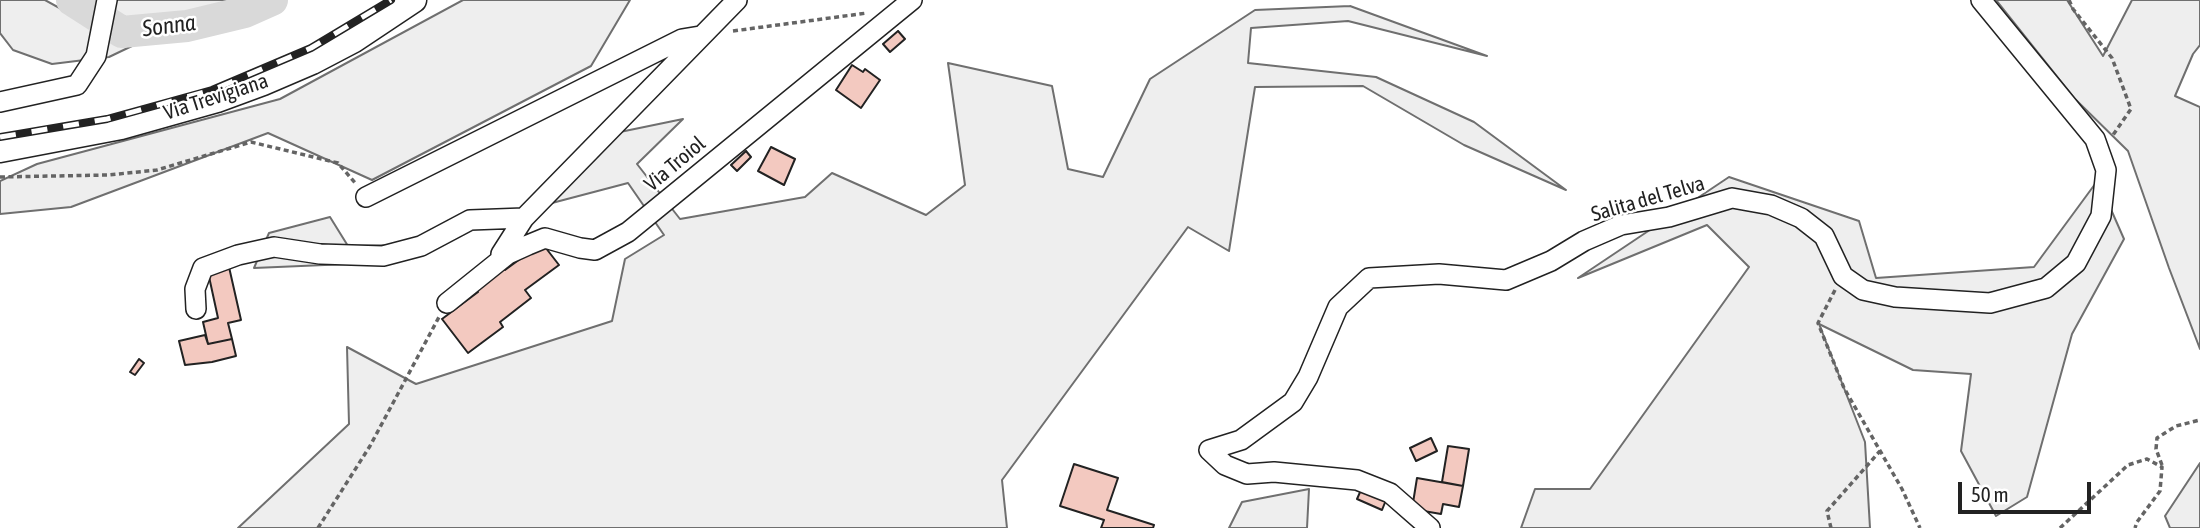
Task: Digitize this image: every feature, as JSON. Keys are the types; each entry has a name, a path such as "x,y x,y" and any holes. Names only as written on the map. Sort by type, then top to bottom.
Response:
{"main road":[{"name":"Via Trevigiana","path":"0,149 121,127 217,100 312,62 354,40 414,0"}],"street":[{"path":"0,102 77,85 96,57 107,0"},
{"path":"502,259 501,254 524,218 737,0"},
{"path":"1843,276 1863,290 1895,297 1990,303 2046,288 2076,263 2101,216 2106,170 2095,139 1981,0"},
{"name":"Via Troiol","path":"447,303 508,254 545,238 596,250 628,232 906,4"},
{"path":"366,197 682,39 700,36"},
{"name":"Salita del Telva","path":"1430,528 1390,493 1357,480 1274,472 1247,474 1226,465 1209,450 1241,440 1293,402 1308,377 1338,307 1369,278 1439,274 1506,280 1551,261 1621,225 1669,217 1731,198 1771,205 1801,218 1824,236 1843,276"},
{"path":"196,309 195,289 203,268 238,255 274,247 320,254 383,256 421,246 470,220 524,218"}],"path":[{"path":"2069,0 2073,9 2112,58 2131,109 2100,154"},
{"path":"700,36 906,4"},
{"path":"0,177 108,175 157,170 251,142 338,163 366,197"},
{"path":"1843,276 1818,323 1844,388 1902,489 1920,528"},
{"path":"318,528 370,446 447,303"},
{"path":"2135,528 2160,491 2162,467 2156,450 2157,438 2176,426 2200,420"},
{"path":"1831,528 1827,511 1880,451"},
{"path":"2060,528 2128,465 2147,459 2162,467"}],"shaded area":[{"path":"0,0 45,0 74,16 94,0 228,0 109,57 52,64 13,50 0,33"},
{"path":"463,0 630,0 591,66 372,180 268,133 71,207 0,214 0,181 37,164 280,99"},
{"path":"1996,0 2067,0 2103,56 2132,0 2200,0 2200,45 2193,54 2175,96 2200,107 2200,349 2128,151 2075,99"},
{"path":"1350,6 1487,56 1348,21 1251,28 1248,63 1376,77 1474,122 1566,190 1464,145 1363,86 1255,87 1229,251 1188,227 1002,480 1007,528 238,528 349,424 347,347 416,384 612,321 625,259 664,235 628,183 552,203 620,132 683,119 637,164 680,219 805,197 832,173 926,215 965,185 948,63 1052,86 1068,169 1103,177 1150,79 1255,10"},
{"path":"1729,177 1859,221 1876,278 2034,267 2098,180 2124,239 2072,334 2027,497 1996,516 1961,451 1971,374 1913,370 1819,324 1865,442 1870,528 1521,528 1535,489 1590,489 1749,267 1707,225 1578,278"},
{"path":"330,217 348,246 403,245 395,262 254,268 269,233"},
{"path":"2200,463 2200,528 2170,528 2165,516"},
{"path":"1309,489 1307,528 1229,528 1242,502"}],"building":[{"path":"898,31 905,39 890,52 883,44"},
{"path":"852,65 863,72 865,69 880,80 861,108 836,90"},
{"path":"771,147 795,159 784,185 758,171"},
{"path":"746,151 751,157 737,171 731,165"},
{"path":"542,243 559,265 525,290 531,298 500,322 503,327 468,353 442,319 478,292 475,288"},
{"path":"229,267 241,320 228,323 232,339 208,344 203,322 218,318 208,272"},
{"path":"205,335 208,344 232,339 236,356 185,365 179,341"},
{"path":"139,359 144,363 135,375 130,372"},
{"path":"1431,438 1437,451 1416,461 1410,448"},
{"path":"1448,446 1469,449 1463,486 1442,482"},
{"path":"1074,464 1118,478 1107,510 1154,525 1153,528 1101,528 1104,520 1060,506"},
{"path":"1417,478 1463,486 1459,507 1443,504 1441,514 1412,509"},
{"path":"1361,490 1386,500 1382,510 1357,499"}],"waterway":[{"name":"Sonna","path":"72,0 122,32 187,26 245,12 272,0"}],"railway":[{"path":"0,137 107,119 212,90 311,48 391,0"}]}
